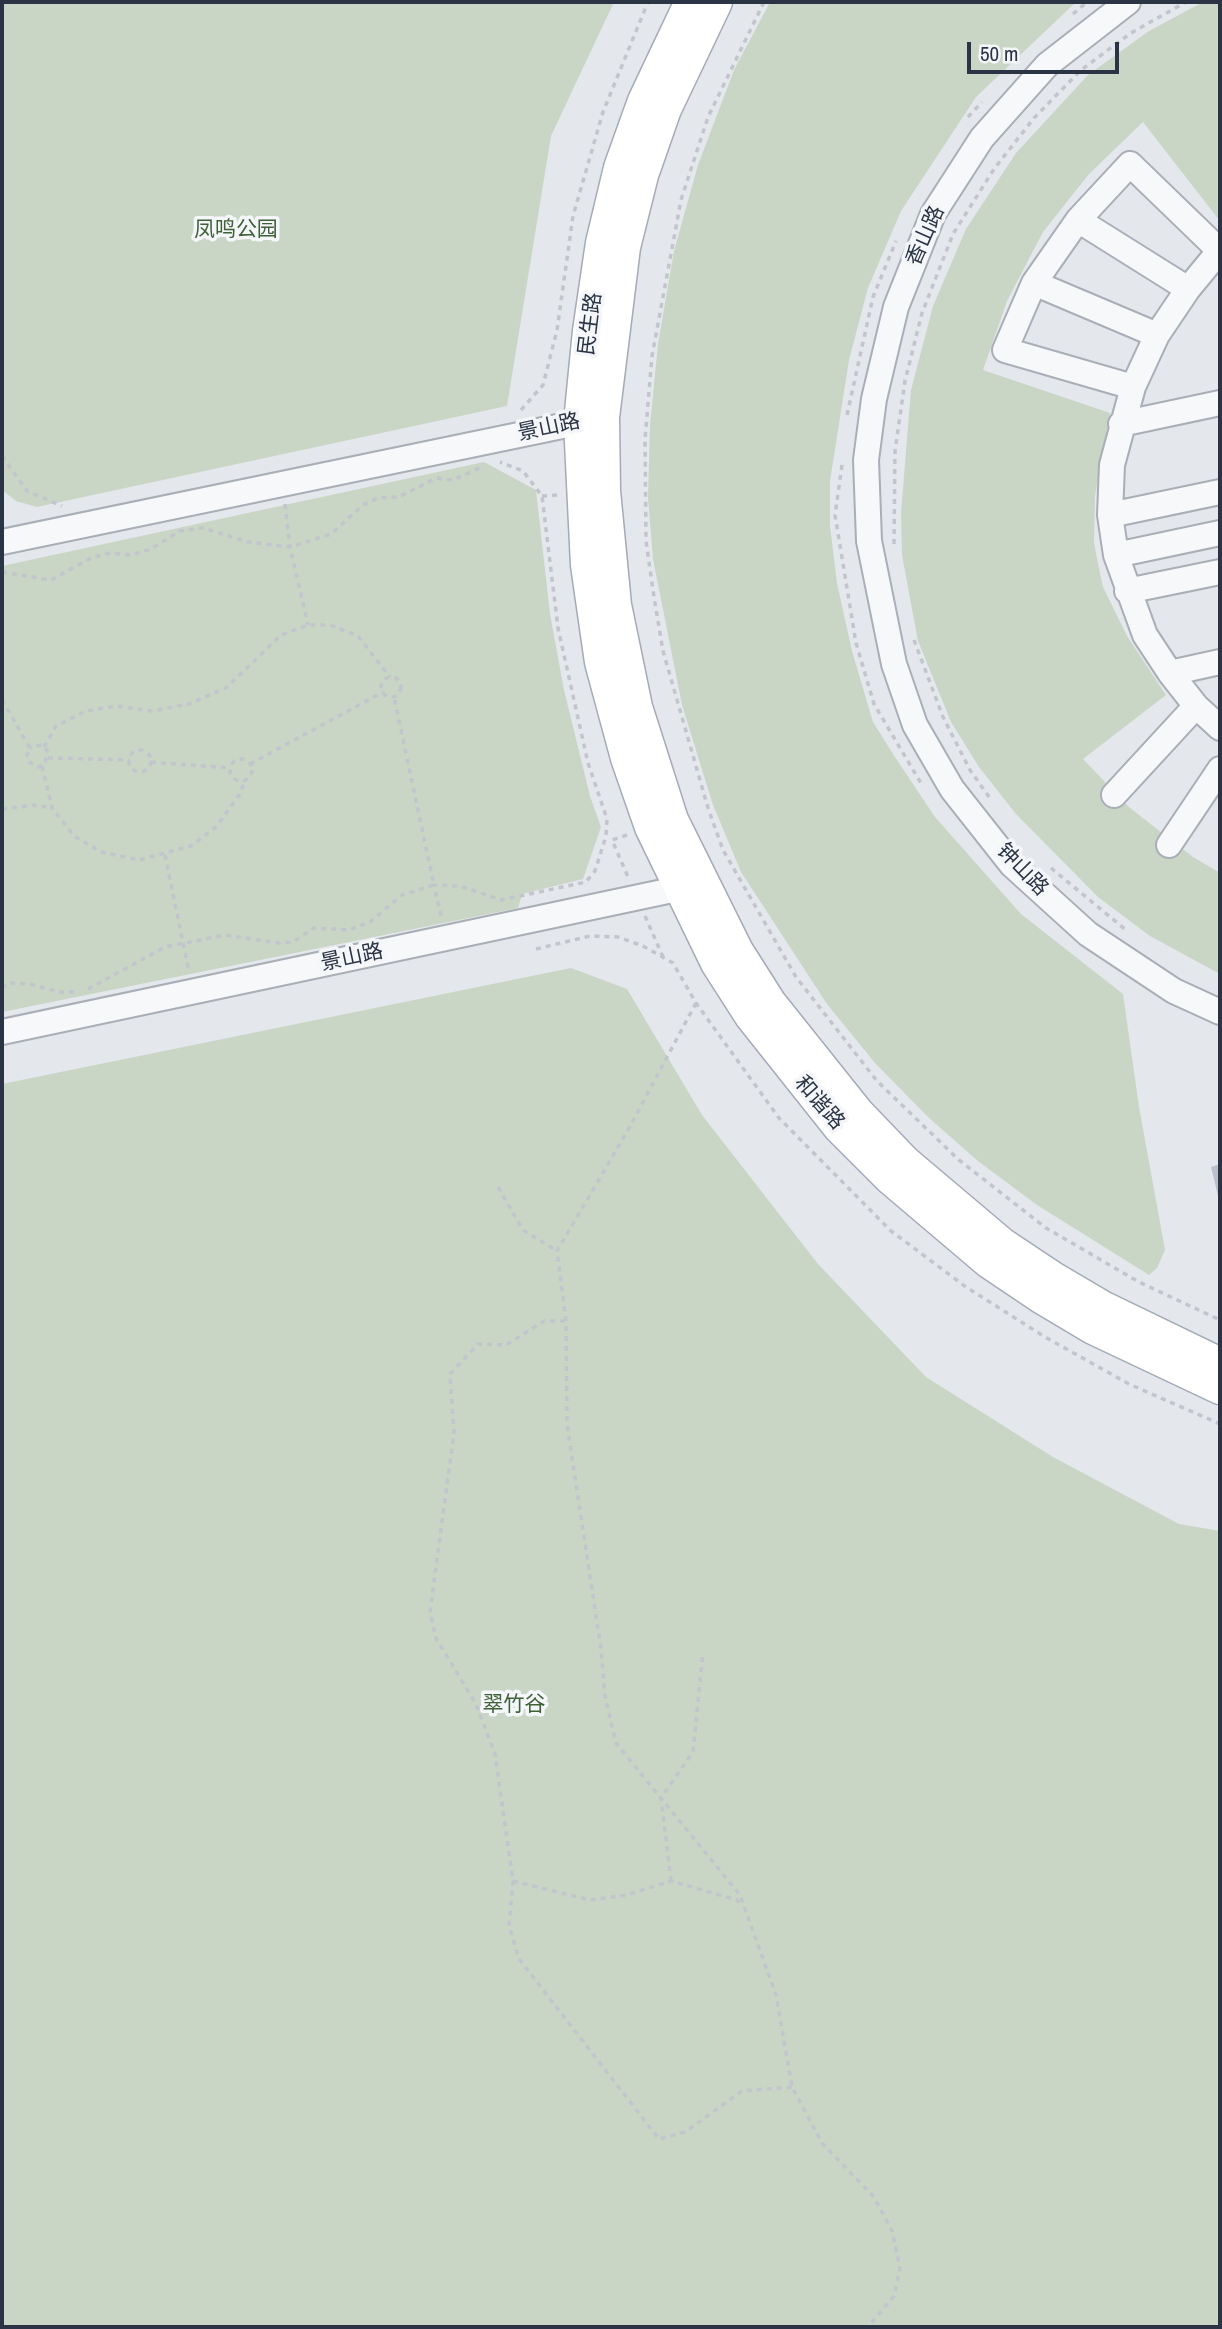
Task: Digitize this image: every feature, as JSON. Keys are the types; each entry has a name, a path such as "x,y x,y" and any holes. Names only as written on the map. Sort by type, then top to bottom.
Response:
{"main road":[{"name":"民生路","path":"612,659 587,565 592,419 589,331 602,243 620,169 644,101 691,2"},
{"name":"民生路","path":"592,419 624,247 642,175 665,109 716,2"},
{"name":"和谐路","path":"612,659 627,758 651,827 737,951 769,1003 857,1112 905,1162 1002,1244 1104,1308 1220,1364"},
{"name":"和谐路","path":"691,887 717,963 751,1016 813,1097 890,1178 989,1262 1041,1297 1093,1328 1220,1388"}],"street":[{"name":"香山路","path":"894,664 869,541 866,460 874,399 896,307 933,215 982,138 1046,65 1128,2"},
{"path":"1133,387 1005,351 1034,283 1078,220 1130,164 1220,250 1188,289 1157,335 1133,387 1112,465 1110,515 1116,555 1145,635 1196,706 1220,727"},
{"path":"1078,220 1188,289"},
{"path":"1034,283 1157,335"},
{"path":"1121,424 1220,403"},
{"name":"景山路","path":"2,542 592,419"},
{"path":"1110,515 1220,492"},
{"path":"1116,555 1220,533"},
{"path":"1127,591 1220,572"},
{"path":"1170,673 1220,662"},
{"name":"钟山路","path":"894,664 915,725 952,789 1012,865 1088,934 1174,991 1220,1012"},
{"path":"1115,795 1196,706"},
{"path":"1169,845 1220,769"},
{"name":"景山路","path":"2,1032 691,887"}],"path":[{"path":"764,2 708,117 681,200 652,356 645,440 646,541 656,610 667,664 708,808 723,850 796,977 877,1081 959,1160 1046,1228 1139,1282 1220,1320"},
{"path":"896,554 895,451 905,381 922,313 953,234 994,169 1034,118 1081,70 1131,33 1186,2"},
{"path":"510,415 522,410 543,385 557,330"},
{"path":"2,456 27,491 58,506 69,506"},
{"path":"2,988 8,983 30,984 59,992 84,991 165,947 225,935 279,943 293,942 314,928 349,930 370,922 402,895 434,885 460,886 501,900 586,882 595,871 606,836 607,820 587,763 558,628 542,496 523,471 496,460"},
{"path":"2,572 51,580 91,558 110,553 131,555 151,549 180,531 203,528 248,542 290,547 331,534 363,505 379,498 399,497 436,478 453,480 488,464"},
{"path":"283,484 290,547 308,625"},
{"path":"48,758 44,747 56,726 86,711 117,706 152,711 189,704 226,688 281,635 308,625 330,625 358,636 390,677 399,680 399,694 394,697"},
{"path":"913,637 943,717 970,770 992,800"},
{"path":"383,692 382,685 390,677"},
{"path":"383,692 394,697"},
{"path":"250,764 383,692"},
{"path":"394,697 445,939"},
{"path":"2,700 30,748"},
{"path":"42,766 29,762 27,755 30,748 37,745 44,747"},
{"path":"142,750 149,755 151,762 147,770 137,772 130,768 129,760 134,752 142,750"},
{"path":"48,758 129,760"},
{"path":"42,766 48,758"},
{"path":"42,766 52,808 74,836 101,852 139,860 191,846 216,827 252,772 250,764 241,759 233,762 230,768"},
{"path":"151,762 230,768"},
{"path":"230,768 236,779 245,780"},
{"path":"2,809 34,805 52,808"},
{"path":"165,855 193,992"},
{"path":"1050,867 1129,932"},
{"path":"696,1003 628,1130 557,1251 566,1321 567,1424 601,1649 605,1696 616,1743 740,1895 776,1995 792,2087 822,2143 874,2197 892,2231 900,2268 894,2296 868,2327"},
{"path":"498,1187 523,1230 557,1251"},
{"path":"566,1321 544,1321 506,1345 478,1344 450,1374 454,1433 430,1612 436,1638 476,1704 495,1754 513,1881 509,1926 519,1959 659,2139 685,2132 742,2091 792,2087"},
{"path":"671,1881 661,1798 693,1752 703,1652"},
{"path":"513,1881 590,1900 627,1895 671,1881 737,1900 746,1911"}],"green space":[{"name":"凤鸣公园","path":"2,2 614,2 551,136 507,406 37,507 16,501 2,490"},
{"path":"770,2 1076,2 976,97 901,211 868,288 849,360 830,481 830,526 837,583 852,651 873,722 893,754 935,817 1021,914 1123,994 1139,1107 1165,1250 1157,1268 1149,1275 1037,1205 978,1161 928,1117 875,1063 827,1004 741,872 713,805 682,705 653,559 648,498 650,425 658,344 674,251 698,165 734,70"},
{"path":"1203,2 1220,2 1220,221 1143,122 1089,174 1043,232 1007,301 983,370 1110,413 1095,496 1094,542 1098,564 1103,587 1127,636 1166,695 1083,759 1130,808 1193,857 1220,873 1220,974 1150,936 1098,897 1016,814 979,767 951,722 918,641 902,555 901,513 911,390 933,306 966,229 1016,153 1088,75 1149,31"},
{"path":"484,462 536,490 550,614 564,690 590,796 601,827 583,879 522,894 518,908 2,1012 2,566"},
{"name":"翠竹谷","path":"571,968 627,989 702,1115 818,1264 926,1377 1053,1457 1179,1524 1220,1531 1220,2327 2,2327 2,1084"}],"building":[{"path":"1220,1164 1220,1200 1219,1200 1211,1167"}]}
